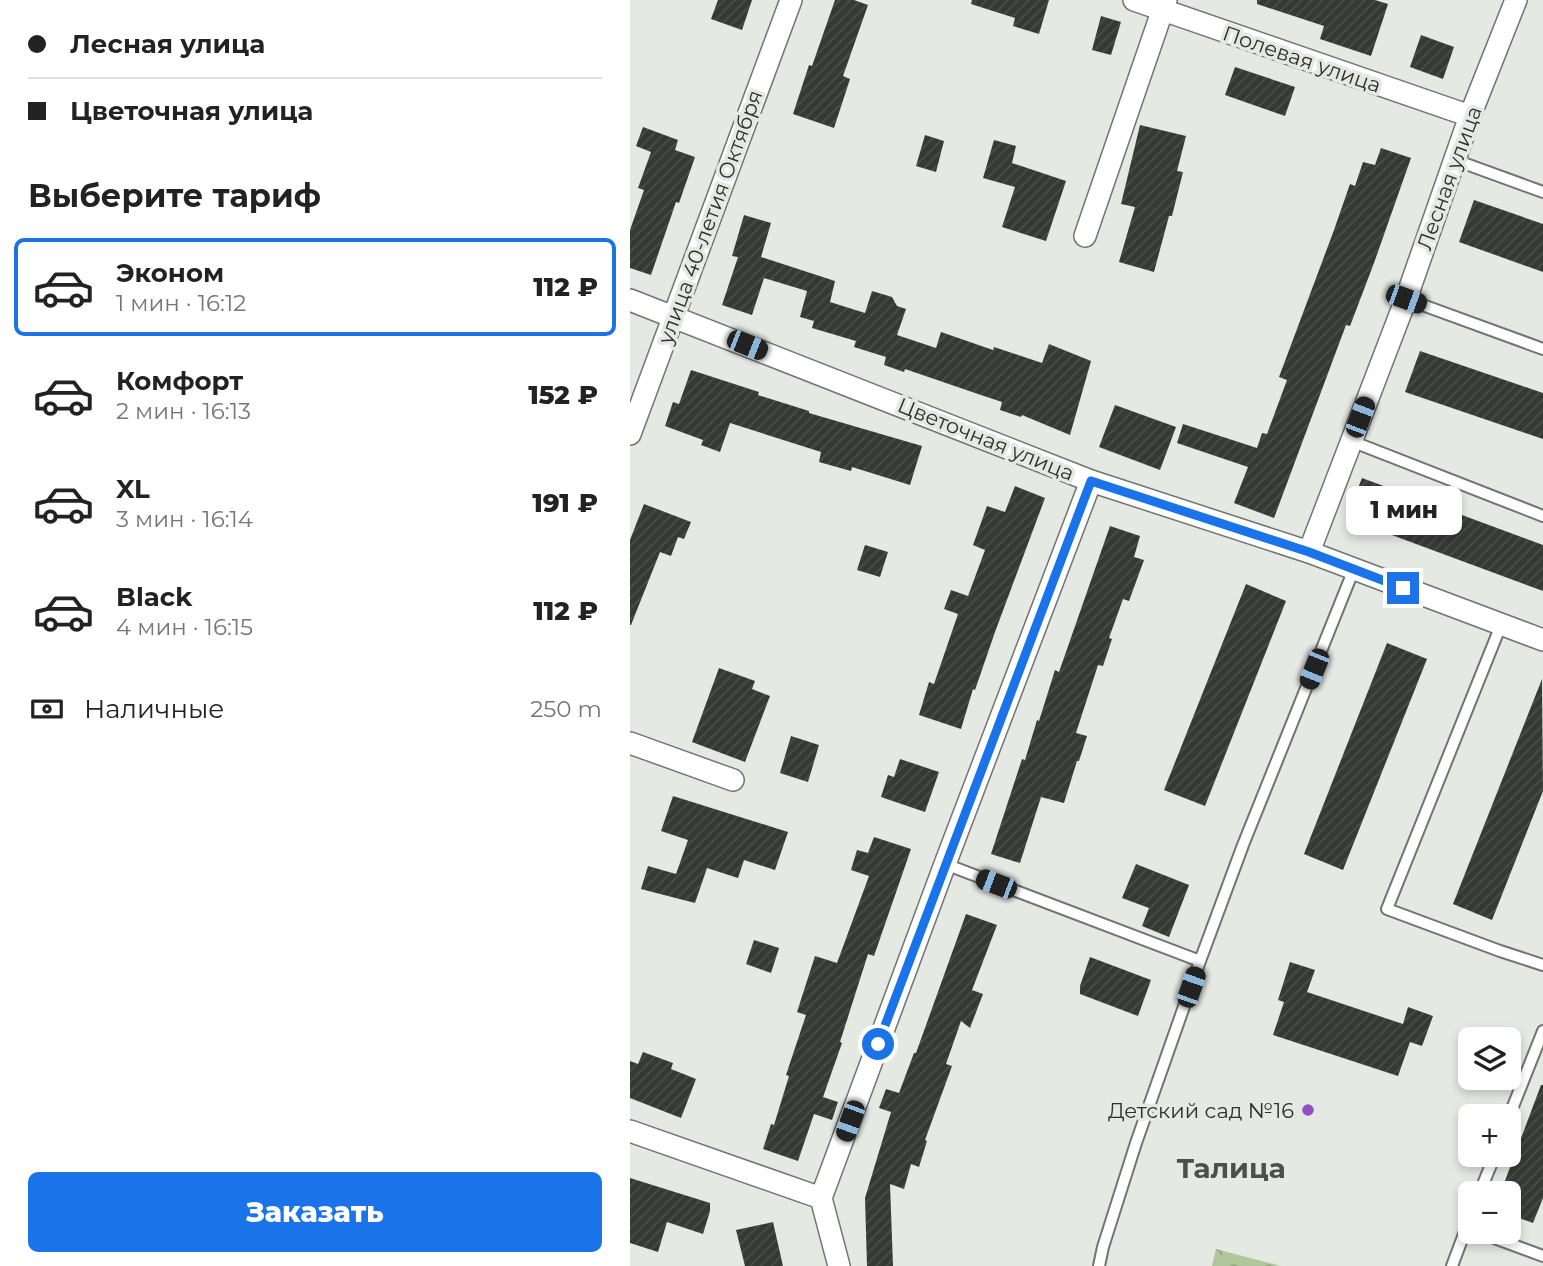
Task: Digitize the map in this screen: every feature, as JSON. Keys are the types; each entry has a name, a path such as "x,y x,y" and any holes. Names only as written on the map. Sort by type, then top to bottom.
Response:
{"street":[{"name":"улица 40-летия Октября","path":"630,434 791,0"},
{"name":"Полевая улица","path":"1134,0 1164,5 1470,116"},
{"name":"Лесная улица","path":"1309,552 1406,299 1470,116 1516,0"},
{"path":"1085,236 1164,5"},
{"name":"Цветочная улица","path":"630,300 1091,481 1309,552 1543,640"},
{"path":"839,1266 821,1198 1091,481"},
{"path":"630,743 733,780"},
{"path":"630,1132 821,1198"}],"lane":[{"path":"1455,160 1543,192"},
{"path":"1406,299 1543,349"},
{"path":"1351,441 1543,516"},
{"path":"1099,1266 1136,1143 1200,961 1243,845 1354,569"},
{"path":"1501,625 1387,909 1543,965"},
{"path":"945,864 1200,961"},
{"path":"1514,1104 1543,1031"},
{"path":"1452,1266 1461,1244"},
{"path":"1510,1244 1543,1256"}],"green space":[{"path":"1216,1249 1281,1266 1212,1266"}],"building":[{"path":"718,0 752,0 742,30 711,19"},
{"path":"835,0 854,0 868,5 843,76 850,79 834,128 793,114"},
{"path":"972,0 1049,0 1039,34 1013,26 1015,18 971,4"},
{"path":"1257,0 1375,0 1388,4 1371,56 1320,39 1324,26 1257,4"},
{"path":"1101,16 1121,22 1111,55 1092,50"},
{"path":"1421,35 1454,47 1443,79 1410,67"},
{"path":"1235,67 1295,87 1285,116 1225,95"},
{"path":"1140,125 1186,136 1177,171 1183,172 1154,272 1119,262 1135,207 1121,204"},
{"path":"643,127 678,140 675,150 695,157 651,275 630,268 630,230 644,190 638,188 651,152 636,146"},
{"path":"925,135 944,141 936,172 916,166"},
{"path":"994,140 1016,146 1012,163 1066,181 1046,241 1002,227 1015,187 983,178"},
{"path":"1381,148 1411,158 1374,263 1350,326 1346,325 1274,518 1234,503 1248,467 1177,443 1183,424 1257,448 1262,433 1267,434 1287,380 1279,377 1350,184 1355,186 1363,162 1375,165"},
{"path":"1474,200 1543,224 1543,272 1459,242"},
{"path":"744,215 771,223 761,257 835,281 830,302 865,313 872,291 892,297 897,306 906,309 897,335 936,348 941,332 1042,363 1049,344 1091,361 1070,435 1022,415 1021,417 1000,410 1002,402 905,369 904,372 884,365 886,357 854,347 856,341 812,328 814,321 800,317 807,291 764,278 752,315 722,305 738,257 732,256"},
{"path":"1420,351 1543,393 1543,439 1405,392"},
{"path":"691,370 759,392 758,395 809,413 922,446 910,485 852,467 851,471 819,462 821,452 730,423 720,452 701,445 703,440 665,426 673,402 679,404"},
{"path":"1115,405 1176,427 1160,470 1099,447"},
{"path":"1362,478 1543,545 1543,591 1346,518"},
{"path":"1015,486 1045,498 975,690 973,689 961,729 919,715 929,682 934,684 958,614 944,609 951,590 968,596 985,550 973,545 987,506 1005,512"},
{"path":"644,504 691,522 684,539 678,537 671,556 660,552 630,625 630,540"},
{"path":"1110,526 1140,536 1134,557 1144,560 1129,601 1123,599 1109,638 1112,639 1103,666 1098,665 1076,733 1087,736 1064,803 1041,797 1020,863 991,854 1022,759 1025,760 1055,670 1059,672"},
{"path":"865,545 888,552 880,577 857,570"},
{"path":"1246,584 1286,601 1205,806 1164,790"},
{"path":"1387,643 1427,659 1343,870 1304,854"},
{"path":"719,668 755,681 752,689 770,696 745,762 692,742"},
{"path":"1542,679 1543,791 1492,920 1453,904"},
{"path":"791,736 819,745 808,782 780,773"},
{"path":"900,759 939,772 925,812 881,797 888,775 894,777"},
{"path":"673,796 788,832 775,870 744,860 738,878 707,868 695,903 641,889 648,866 676,874 688,840 661,831"},
{"path":"874,837 911,849 874,956 868,954 823,1097 838,1102 832,1120 814,1114 798,1161 763,1149 771,1124 774,1125 789,1076 786,1075 806,1015 797,1012 815,956 837,963 869,876 851,870 857,850 868,853"},
{"path":"1136,864 1189,885 1169,937 1142,926 1149,908 1122,898"},
{"path":"966,914 997,925 972,990 983,994 970,1028 961,1021 946,1064 952,1066 925,1140 927,1141 919,1167 911,1164 904,1189 890,1184 893,1266 867,1266 865,1198 891,1112 879,1108 886,1089 899,1093"},
{"path":"754,940 779,948 771,973 746,964"},
{"path":"1090,957 1151,980 1138,1016 1080,994"},
{"path":"1290,962 1315,970 1307,992 1403,1024 1408,1007 1433,1016 1422,1046 1410,1042 1398,1076 1273,1035 1284,1002 1278,1000"},
{"path":"643,1052 673,1063 671,1069 696,1079 681,1118 630,1098 630,1061 638,1064"},
{"path":"1543,1085 1543,1198 1533,1223 1521,1219 1521,1181 1505,1181 1510,1167 1521,1167 1521,1138"},
{"path":"630,1178 710,1203 703,1234 667,1222 658,1252 630,1243"},
{"path":"773,1222 783,1266 745,1266 736,1230"}],"place":[{"name":"Детский сад №16","path":"1308,1110"}],"district":[{"name":"Талица","path":"1231,1168"}],"route":[{"path":"878,1044 1091,481 1309,552 1403,588"}]}
